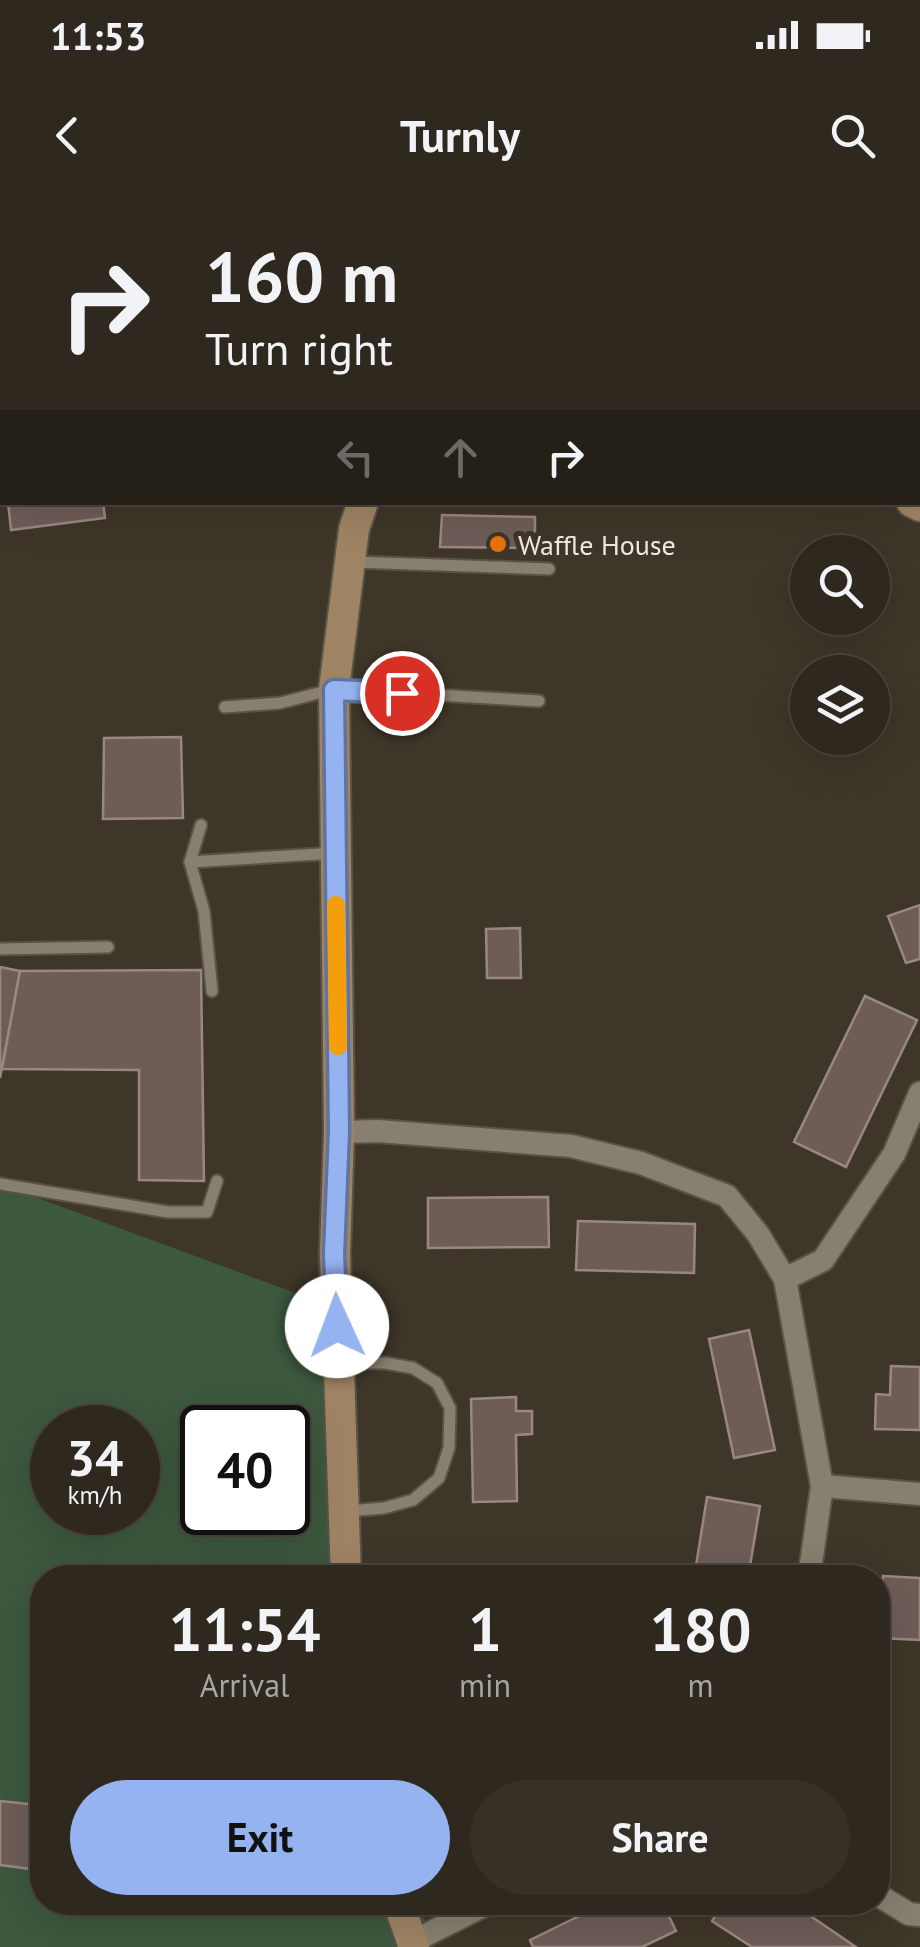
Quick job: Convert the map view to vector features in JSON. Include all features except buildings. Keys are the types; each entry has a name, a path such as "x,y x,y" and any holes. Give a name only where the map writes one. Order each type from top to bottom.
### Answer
{"street":[{"path":"346,1565 334,1254 339,1132 334,690 357,505"},
{"path":"785,1279 822,1260 894,1154 920,1093"},
{"path":"339,1132 378,1131 571,1146 641,1163 726,1196 758,1234 785,1279 822,1486 811,1565"},
{"path":"822,1486 920,1494"},
{"path":"890,1902 909,1914 920,1915"},
{"path":"403,1915 413,1944 467,1915"}],"lane":[{"path":"349,562 549,568"},
{"path":"225,707 280,703 334,690 538,701"},
{"path":"201,824 190,862 204,911 212,991"},
{"path":"190,862 336,852"},
{"path":"0,949 108,947"},
{"path":"0,1184 168,1212 208,1212 217,1181"},
{"path":"338,1362 414,1368 437,1383 450,1408 449,1448 439,1478 413,1500 384,1508 344,1511"}],"green space":[{"path":"0,1184 320,1302 335,1565 30,1565 30,1915 422,1915 434,1947 0,1947"}],"slow traffic":[{"path":"336,905 338,1046"}],"place":[{"name":"Waffle House","path":"498,544"}],"route":[{"path":"337,1326 334,690 402,693"}]}
